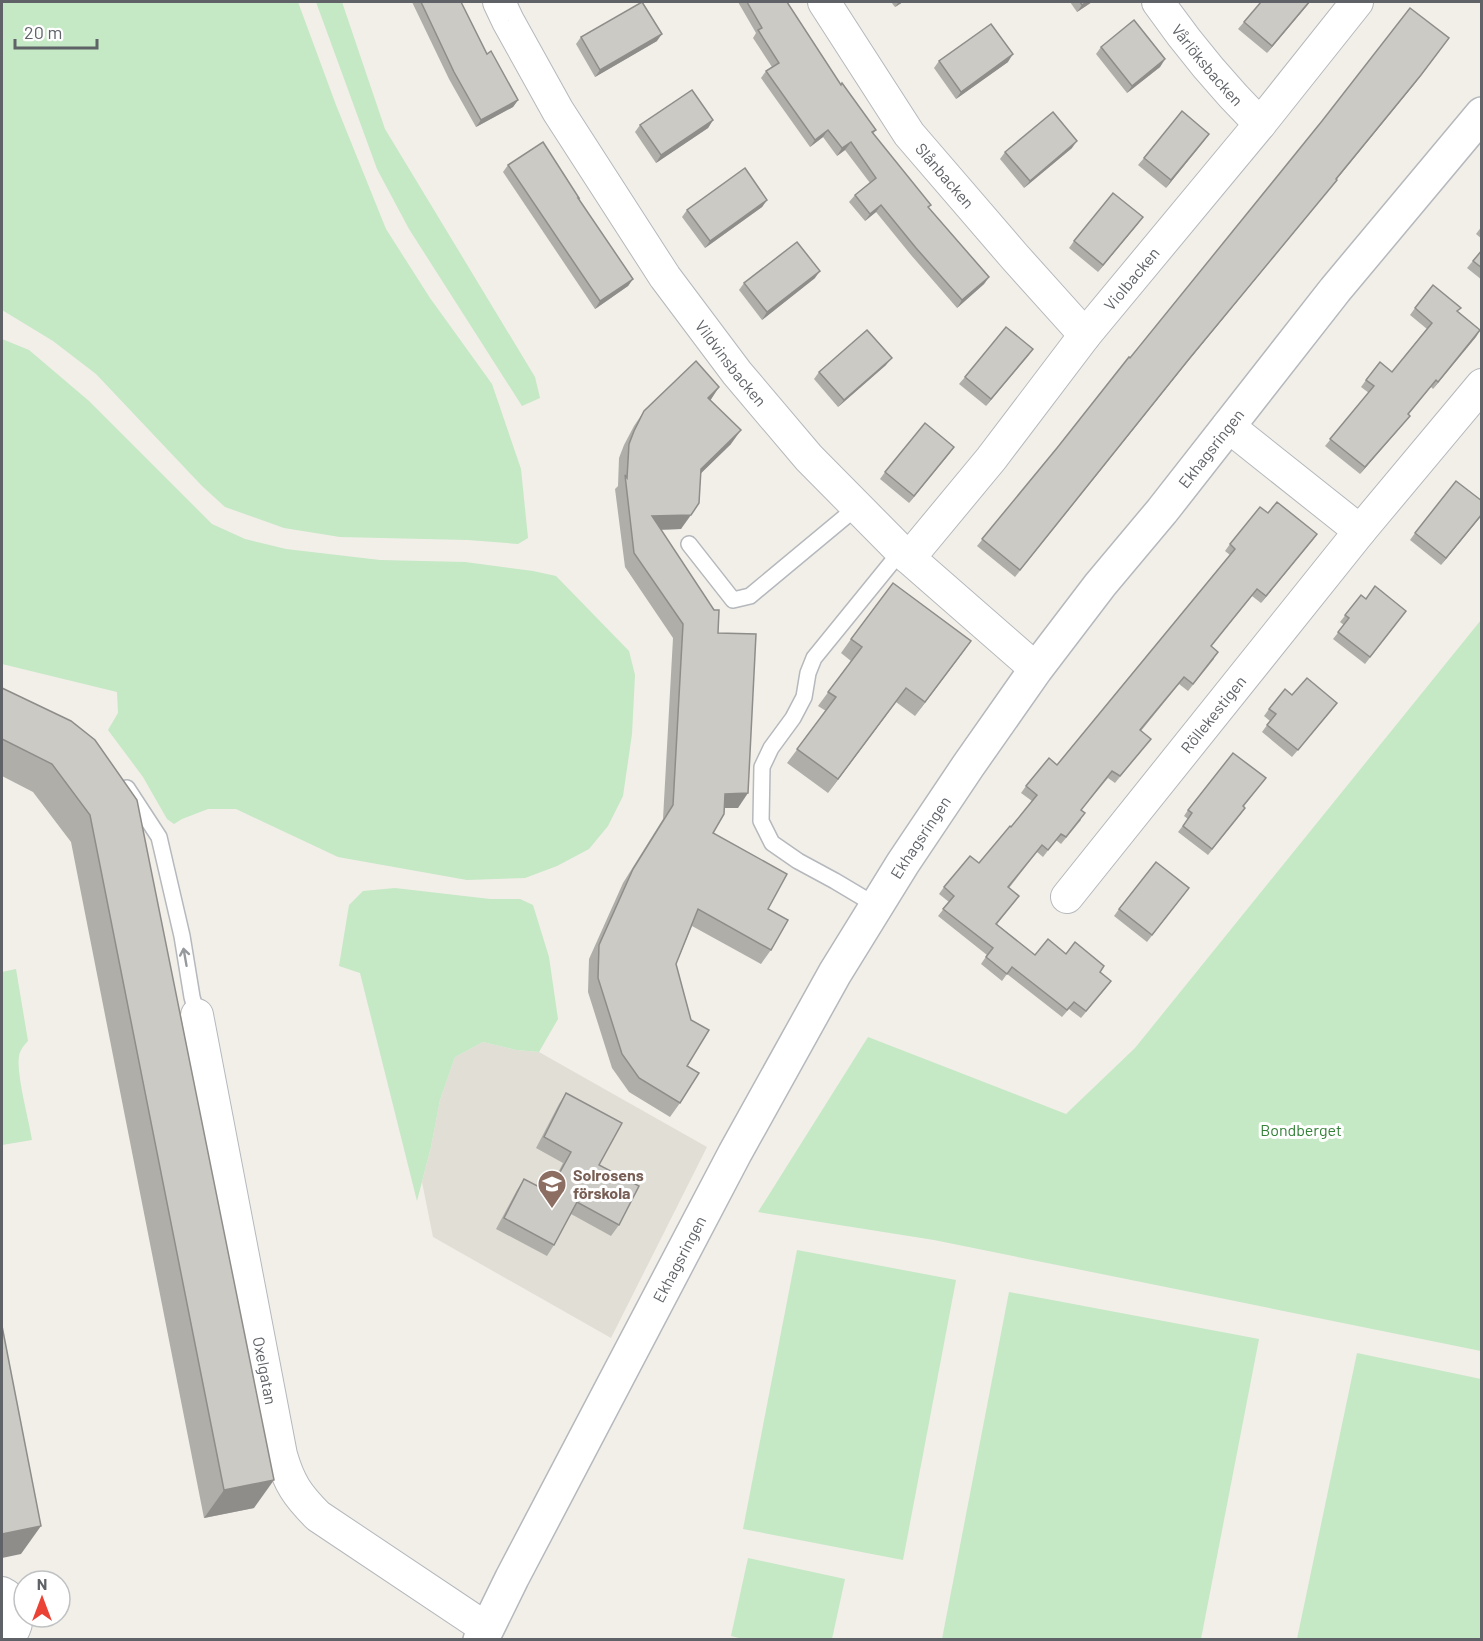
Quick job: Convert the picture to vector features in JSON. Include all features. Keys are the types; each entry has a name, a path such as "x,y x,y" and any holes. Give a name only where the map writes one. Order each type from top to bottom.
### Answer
{"street":[{"name":"Vildvinsbacken","path":"499,2 558,111 665,277 737,373 809,458 857,507 905,554 1036,669"},
{"name":"Slånbacken","path":"824,2 909,134 1085,335"},
{"name":"Vårlöksbacken","path":"1158,2 1227,91 1260,124"},
{"name":"Violbacken","path":"905,554 991,459 1085,335 1260,124 1357,2"},
{"name":"Ekhagsringen","path":"484,1634 730,1164 835,973 968,766 1036,669 1100,585 1162,511 1335,290 1482,114"},
{"name":"Röllekestigen","path":"1067,897 1360,531 1482,385"},
{"path":"1228,426 1360,531"},
{"name":"Oxelgatan","path":"197,1015 281,1455 294,1490 318,1516 484,1634"},
{"path":"2,1593 9,1597 15,1605 17,1615 16,1625 7,1640"}],"lane":[{"path":"689,544 733,600 750,596 857,507"},
{"path":"877,906 798,861 772,843 761,821 762,767 771,748 804,698 813,658 905,554"},
{"path":"119,778 159,837 182,936 197,1015"}],"shaded area":[{"name":"Solrosens förskola","path":"483,1042 516,1050 539,1052 707,1147 611,1338 433,1237 422,1182 440,1100 455,1057"}],"green space":[{"path":"2,2 298,2 386,229 430,298 492,384 521,469 528,538 518,544 468,540 340,537 284,528 225,507 202,486 96,374 53,341 2,310"},
{"path":"316,2 342,2 385,129 535,377 540,398 522,406 409,229 377,169"},
{"path":"2,339 29,350 89,401 212,524 245,539 286,549 380,560 465,562 556,576 629,651 635,675 632,734 623,796 608,826 589,849 557,866 525,878 467,880 338,857 236,809 208,809 174,824 167,819 143,777 108,730 118,713 117,692 2,664"},
{"name":"Bondberget","path":"1481,620 1481,1351 934,1240 758,1212 868,1037 1066,1114 1135,1048"},
{"path":"395,888 490,899 520,899 533,905 549,957 558,1019 539,1052 516,1050 483,1042 455,1057 440,1100 417,1201 360,973 339,966 349,905 363,891"},
{"path":"16,969 28,1041 20,1054 19,1074 32,1140 2,1145 2,972"},
{"path":"797,1250 956,1280 903,1560 743,1529"},
{"path":"1009,1292 1259,1339 1201,1639 942,1639"},
{"path":"1357,1353 1481,1379 1481,1639 1297,1639"},
{"path":"748,1558 845,1579 832,1639 747,1640 731,1636"}],"building":[{"path":"421,2 461,2 487,54 491,51 518,100 481,120 454,72"},
{"path":"642,2 662,34 600,70 581,37"},
{"path":"747,2 787,2 841,85 842,83 876,130 872,132 931,205 928,207 989,277 962,300 881,205 870,214 855,195 876,178 851,142 842,148 828,130 815,140 766,71 779,63 758,30 762,28"},
{"path":"1261,2 1309,2 1272,46 1244,22"},
{"path":"1410,8 1449,38 1337,180 1189,359 1020,570 982,539 1322,121"},
{"path":"1134,20 1165,59 1132,86 1101,47"},
{"path":"991,24 1013,54 961,92 939,61"},
{"path":"692,90 713,120 661,155 640,125"},
{"path":"1182,111 1209,134 1171,180 1144,158"},
{"path":"1053,112 1077,141 1030,181 1005,152"},
{"path":"543,142 633,279 600,301 508,165"},
{"path":"745,168 767,200 710,241 687,210"},
{"path":"1113,193 1143,217 1103,265 1074,241"},
{"path":"797,242 820,271 767,312 744,283"},
{"path":"1482,250 1482,268 1473,261"},
{"path":"1433,285 1461,308 1457,311 1480,330 1365,467 1330,439 1374,386 1366,380 1380,362 1392,372 1432,323 1415,308"},
{"path":"1006,327 1033,349 991,399 965,377"},
{"path":"867,330 892,358 844,400 819,372"},
{"path":"696,361 719,387 708,398 741,430 701,469 699,503 691,515 652,516 714,610 719,610 718,633 756,634 748,793 725,794 724,814 713,833 787,874 768,909 788,920 771,950 698,909 676,964 691,1020 709,1030 687,1066 699,1073 680,1103 639,1078 622,1054 598,978 599,945 633,869 673,805 683,624 634,553 625,475 627,478 629,444 644,411"},
{"path":"925,423 954,447 914,496 885,472"},
{"path":"1456,481 1482,501 1482,514 1446,558 1415,533"},
{"path":"1277,502 1317,534 1266,596 1257,589 1211,646 1218,652 1193,684 1184,677 1140,730 1151,739 1120,776 1112,771 1081,810 1085,813 1066,837 1061,834 1048,850 1042,845 1008,887 1019,896 996,924 1035,955 1048,939 1066,954 1075,942 1104,966 1100,972 1111,981 1086,1011 1074,1002 1067,1010 1012,967 1007,974 986,957 993,948 943,909 954,896 944,887 970,856 979,863 1011,827 1037,795 1026,786 1049,758 1057,765 1235,549 1230,544 1260,507 1268,513"},
{"path":"893,583 971,641 925,702 906,688 838,779 797,749 836,697 828,692 862,647 851,639"},
{"path":"1375,586 1406,611 1370,657 1338,632 1349,618 1345,615 1361,595 1366,599"},
{"path":"1307,678 1337,703 1298,750 1267,725 1276,714 1269,709 1285,689 1292,695"},
{"path":"2,688 71,721 95,740 137,800 274,1480 224,1490 90,815 52,764 2,739"},
{"path":"1233,753 1266,778 1212,849 1183,826 1192,813 1188,810"},
{"path":"1156,862 1189,888 1152,935 1119,909"},
{"path":"566,1093 622,1123 599,1165 639,1186 619,1225 577,1202 554,1245 504,1218 524,1179 549,1192 571,1152 544,1137"},
{"path":"2,1326 41,1526 2,1534"}],"place":[{"name":"Solrosens förskola","path":"552,1210"}]}
